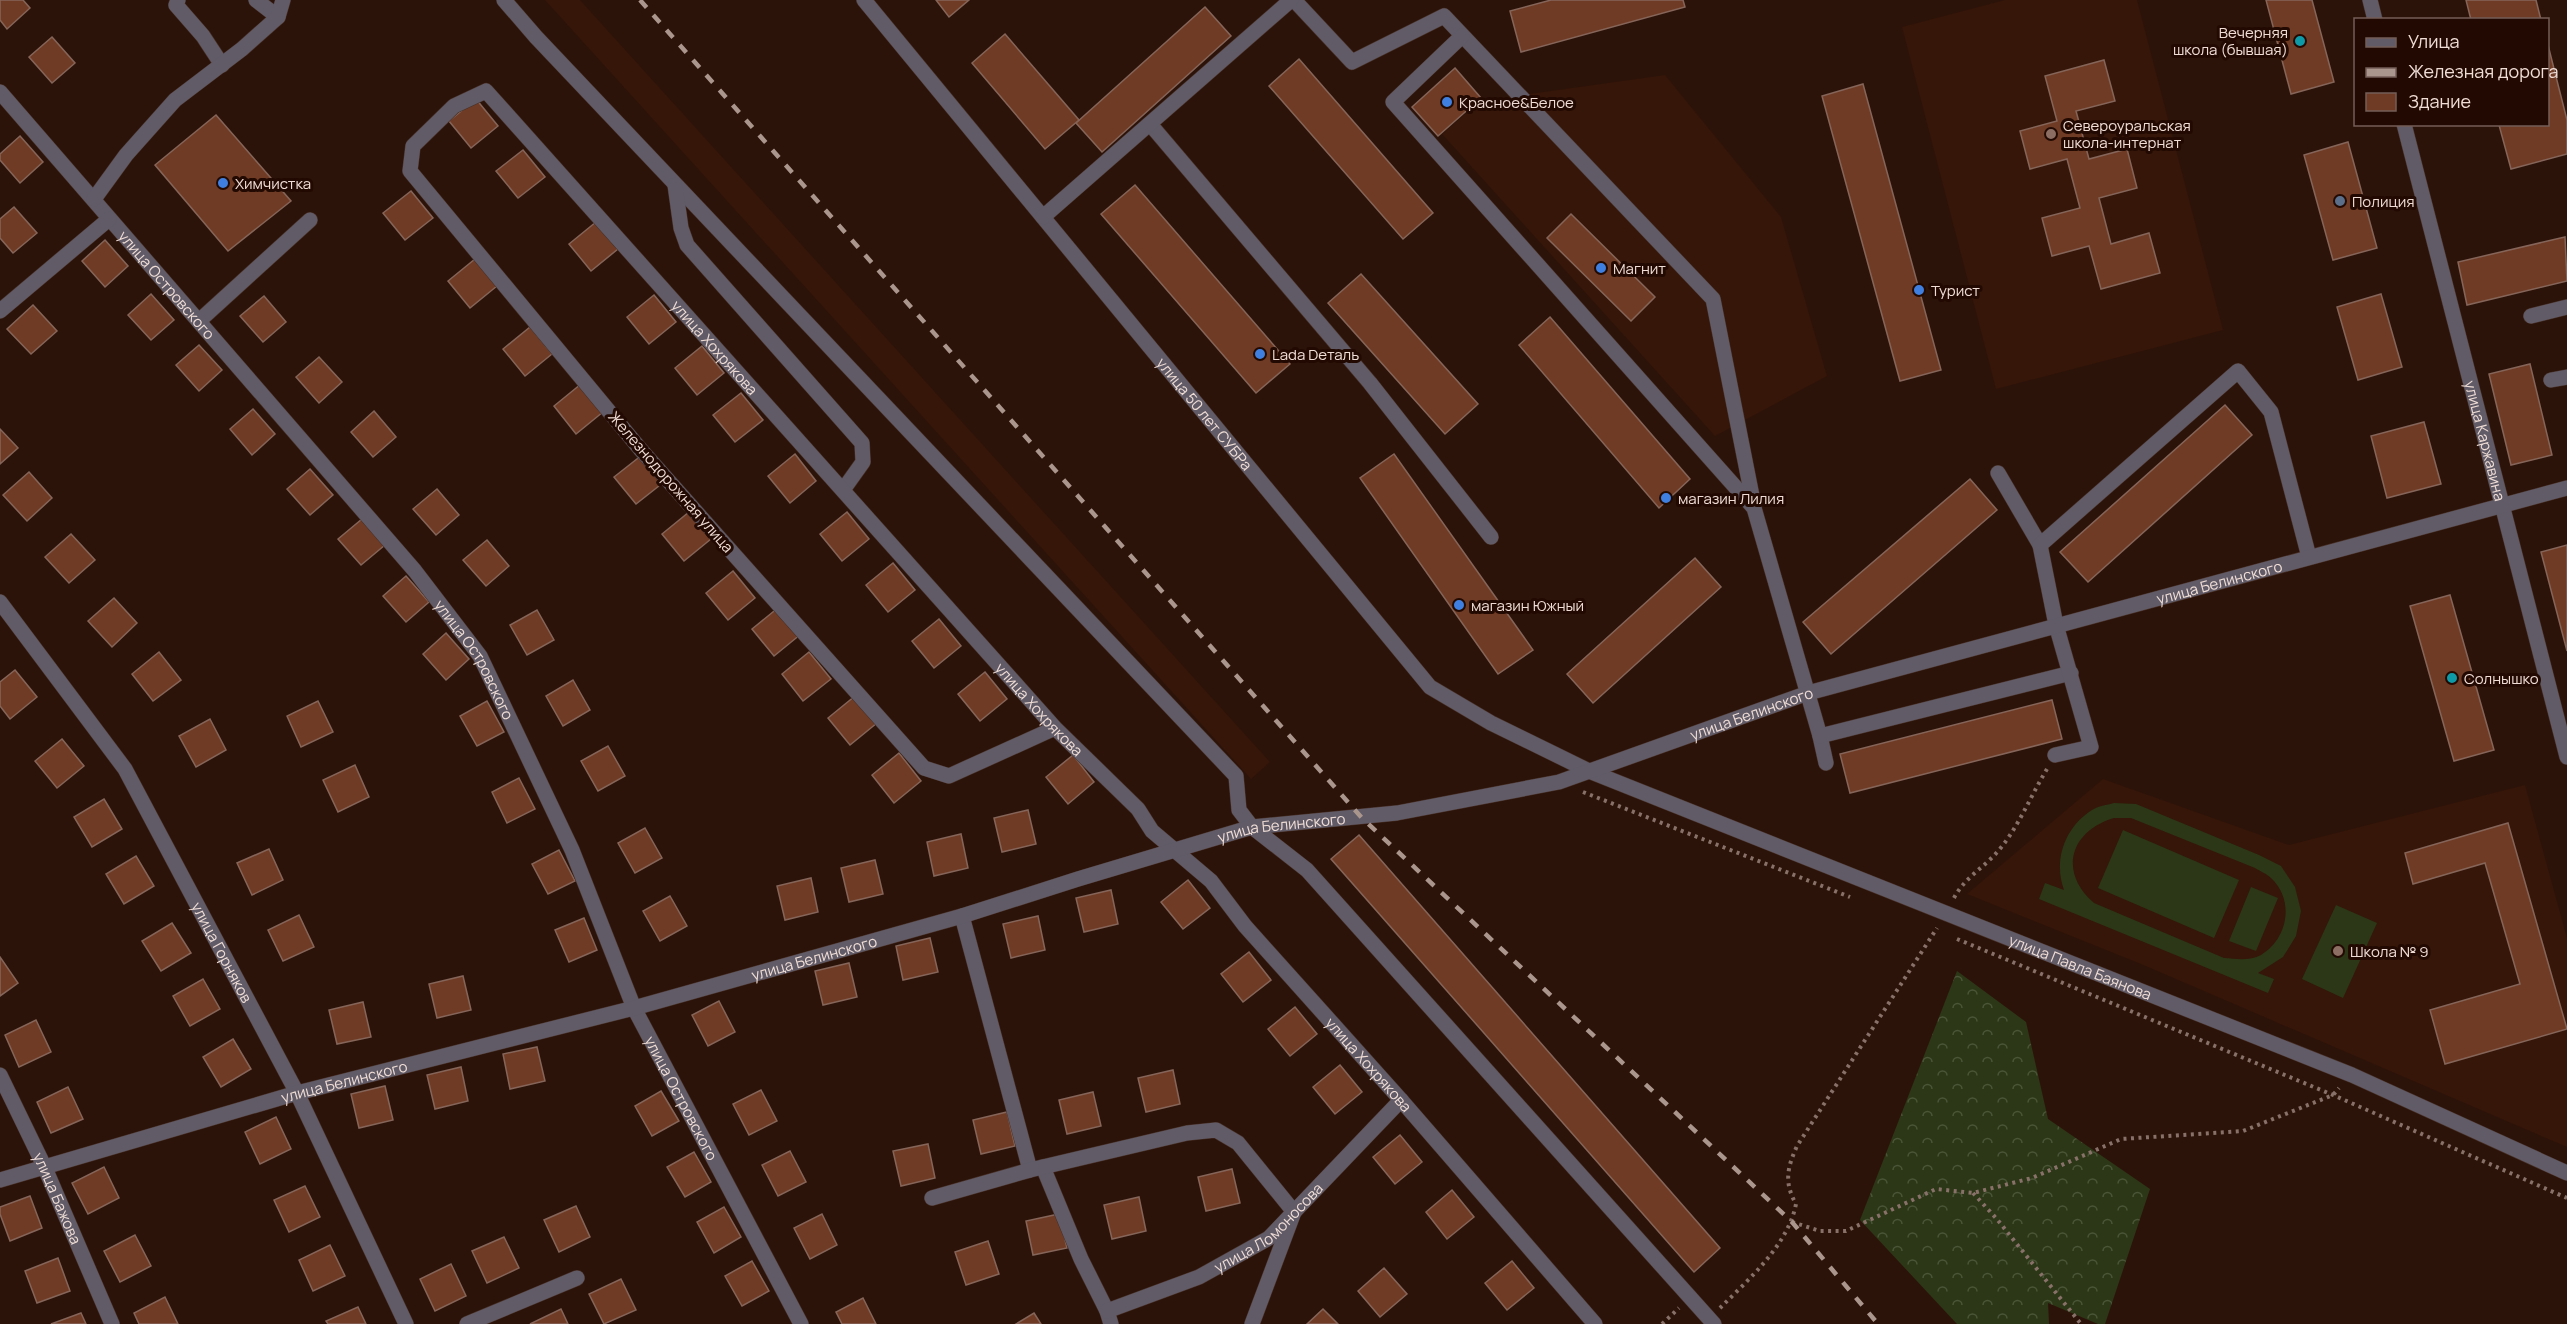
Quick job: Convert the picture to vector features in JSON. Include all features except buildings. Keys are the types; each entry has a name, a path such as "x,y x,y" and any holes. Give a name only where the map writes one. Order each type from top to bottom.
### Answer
{"street":[{"path":"178,0 176,5 203,36 222,65"},
{"path":"256,0 278,17"},
{"path":"94,199 126,155 175,100 222,65 278,17 283,0"},
{"path":"504,0 536,37 1236,776 1239,810 1252,827 1307,870 1711,1322"},
{"name":"улица 50 лет СУБРа","path":"864,0 1430,687 1491,723 1589,771"},
{"path":"1043,217 1293,0 1352,62 1444,16 1713,299 1754,508 1826,763"},
{"path":"2370,0 2374,18"},
{"path":"1462,36 1393,102 1754,508"},
{"name":"улица Хохрякова","path":"486,91 1056,728 1138,809 1152,831 1211,881 1245,926 1401,1100 1595,1324"},
{"name":"Железнодорожная улица","path":"486,91 454,106 413,146 410,171 641,450 924,768 949,776 1056,728"},
{"name":"улица Островского","path":"0,92 415,571 480,656 572,850 634,1008 801,1324"},
{"path":"1150,124 1370,383 1491,537"},
{"name":"улица Каржавина","path":"2405,126 2567,757"},
{"path":"675,184 681,228 687,245 862,444 863,462 843,490"},
{"path":"0,311 109,219"},
{"path":"199,321 310,220"},
{"path":"2531,316 2567,307"},
{"path":"2040,545 2238,371 2271,412 2309,556"},
{"path":"2551,380 2567,377"},
{"path":"1998,473 2040,545 2056,625 2091,747 2055,755"},
{"name":"улица Белинского","path":"0,1180 297,1093 634,1008 962,916 1252,827 1374,816 1559,782 1808,693 2567,488"},
{"name":"улица Горняков","path":"0,602 125,769 297,1093 406,1324"},
{"path":"1820,736 2071,673"},
{"name":"улица Павла Баянова","path":"1589,771 2352,1076 2567,1173"},
{"path":"962,916 1037,1168 1109,1318"},
{"name":"улица Бажова","path":"0,1076 45,1168 112,1324"},
{"name":"улица Ломоносова","path":"1109,1318 1199,1277 1269,1238 1401,1100"},
{"path":"932,1198 1037,1168 1186,1133 1216,1130 1238,1143 1294,1212 1252,1324"},
{"path":"467,1324 577,1278"}],"path":[{"path":"1711,1322 1758,1270 1792,1222 1796,1204 1788,1191 1789,1165 1797,1146 1947,913 1959,889 1998,852 2018,825 2055,755"},
{"path":"1559,782 1858,900"},
{"path":"1924,926 2332,1095 2567,1198"},
{"path":"1792,1222 1820,1231 1846,1231 1936,1189 1973,1194 2032,1178 2121,1139 2243,1131 2332,1095 2352,1076"},
{"path":"1973,1194 1996,1218 2081,1324"}],"shaded area":[{"path":"545,0 580,0 1270,762 1251,779"},
{"name":"Североуральская школа-интернат","path":"2005,0 2137,0 2223,330 1996,389 1902,27"},
{"path":"1665,75 1781,217 1827,376 1715,436 1442,134 1480,101"},
{"name":"Школа № 9","path":"2103,779 2289,845 2525,785 2567,938 2567,1147 2141,964 1967,894"}],"green space":[{"path":"2114,803 2136,804 2281,866 2295,887 2301,911 2296,936 2283,957 2258,973 2274,979 2268,993 2039,899 2045,883 2064,890 2061,879 2061,856 2068,835 2075,825 2092,810","holes":["2114,818 2131,818 2255,868 2271,878 2279,887 2286,908 2282,929 2270,948 2252,958 2224,958 2094,903 2083,891 2073,866 2074,854 2079,842 2087,832 2099,824"]},
{"path":"2123,830 2239,880 2214,938 2098,888"},
{"path":"2251,887 2278,898 2256,951 2229,941"},
{"path":"2336,905 2377,923 2343,998 2302,979"},
{"path":"1957,971 2026,1022 2048,1119 2150,1189 2105,1324 2098,1324 2048,1303 2049,1324 1957,1324 1860,1220"}],"railway":[{"path":"640,0 1362,818 1792,1222 1878,1324"}],"place":[{"name":"Вечерняя школа (бывшая)","path":"2300,41"},
{"name":"Красное&Белое","path":"1447,102"},
{"name":"Североуральская школа-интернат","path":"2051,134"},
{"name":"Химчистка","path":"223,183"},
{"name":"Полиция","path":"2340,201"},
{"name":"Магнит","path":"1601,268"},
{"name":"Турист","path":"1919,290"},
{"name":"Lada Dеталь","path":"1260,354"},
{"name":"магазин Лилия","path":"1666,498"},
{"name":"магазин Южный","path":"1459,605"},
{"name":"Солнышко","path":"2452,678"},
{"name":"Школа № 9","path":"2338,951"}]}
